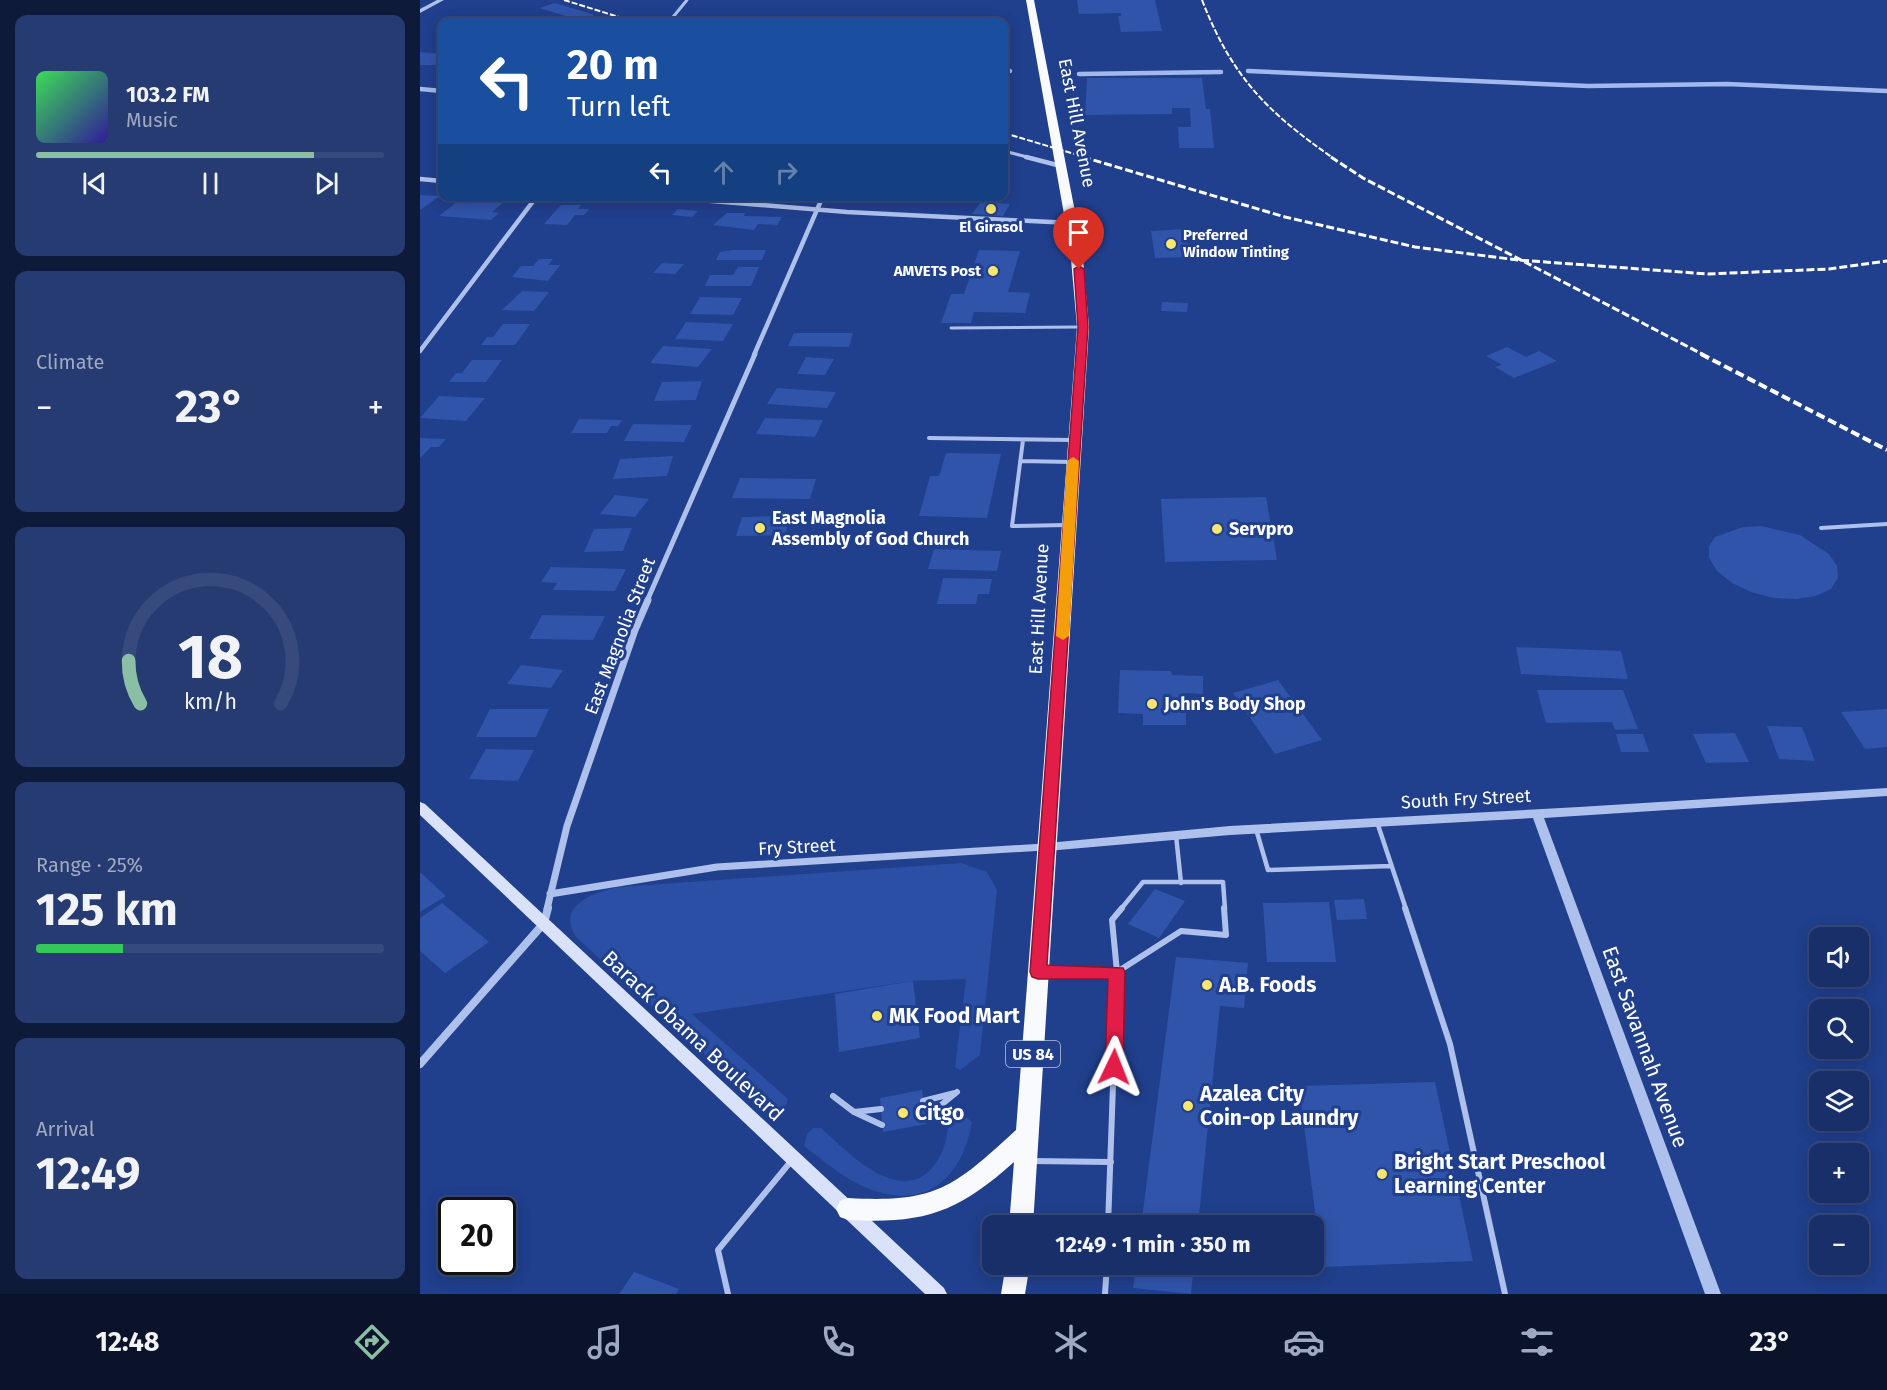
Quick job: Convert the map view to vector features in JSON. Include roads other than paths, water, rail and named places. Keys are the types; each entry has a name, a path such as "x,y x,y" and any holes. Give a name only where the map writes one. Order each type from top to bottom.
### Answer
{"highway":[{"name":"East Hill Avenue","path":"1022,1215 1083,327 1082,290 1072,223 1030,0"},
{"path":"848,1209 884,1212 917,1208 946,1200 972,1185 1027,1135"},
{"path":"1013,1294 1016,1275"}],"main road":[{"name":"Barack Obama Boulevard","path":"420,807 938,1294"}],"street":[{"path":"420,10 441,0"},
{"path":"672,18 687,0"},
{"path":"1008,152 1062,166"},
{"path":"420,179 438,181"},
{"path":"420,351 533,201"},
{"path":"715,201 1072,223"},
{"name":"East Magnolia Street","path":"420,1064 544,923 567,826 635,630 822,201"},
{"name":"South Fry Street","path":"1047,847 1176,833 1537,814 1887,792"},
{"name":"East Savannah Avenue","path":"1537,814 1713,1294"},
{"name":"Fry Street","path":"550,894 717,867 1047,847"}],"lane":[{"path":"951,328 1083,327"},
{"path":"929,438 1075,440"},
{"path":"1023,440 1012,526 1068,525"},
{"path":"1020,461 1073,462"},
{"path":"1821,528 1887,524"},
{"path":"1377,822 1450,1044 1505,1294"},
{"path":"1256,828 1268,870 1391,866"},
{"path":"1176,833 1181,883"},
{"path":"1038,972 1117,972 1151,948 1181,931 1226,936 1223,882 1143,882 1112,920 1117,972 1109,1215"},
{"path":"923,1101 957,1092 925,1118"},
{"path":"832,1096 854,1112 882,1125"},
{"path":"854,1112 881,1109"},
{"path":"728,1294 718,1250 794,1158"},
{"path":"1026,1161 1111,1162"},
{"path":"1105,1294 1106,1275"}],"waterway":[{"path":"1248,71 1588,86 1727,84 1887,91"},
{"path":"1079,74 1221,72"},
{"path":"420,89 438,91"}],"railway":[{"path":"564,0 622,18"},
{"path":"1202,0 1226,51 1254,91 1289,125 1333,158"},
{"path":"1008,134 1088,158"},
{"path":"1083,157 1285,217 1415,247 1521,260"},
{"path":"1331,157 1363,178 1521,260"},
{"path":"1521,260 1708,274 1829,269 1887,261"},
{"path":"1521,260 1704,355"},
{"path":"1701,354 1887,450"}],"place":[{"name":"El Girasol","path":"991,209"},
{"name":"Preferred Window Tinting","path":"1171,244"},
{"name":"AMVETS Post","path":"993,271"},
{"name":"East Magnolia Assembly of God Church","path":"760,528"},
{"name":"Servpro","path":"1217,529"},
{"name":"John's Body Shop","path":"1152,704"},
{"name":"A.B. Foods","path":"1207,985"},
{"name":"MK Food Mart","path":"877,1016"},
{"name":"Azalea City Coin-op Laundry","path":"1188,1106"},
{"name":"Citgo","path":"903,1113"},
{"name":"Bright Start Preschool Learning Center","path":"1382,1174"}]}
